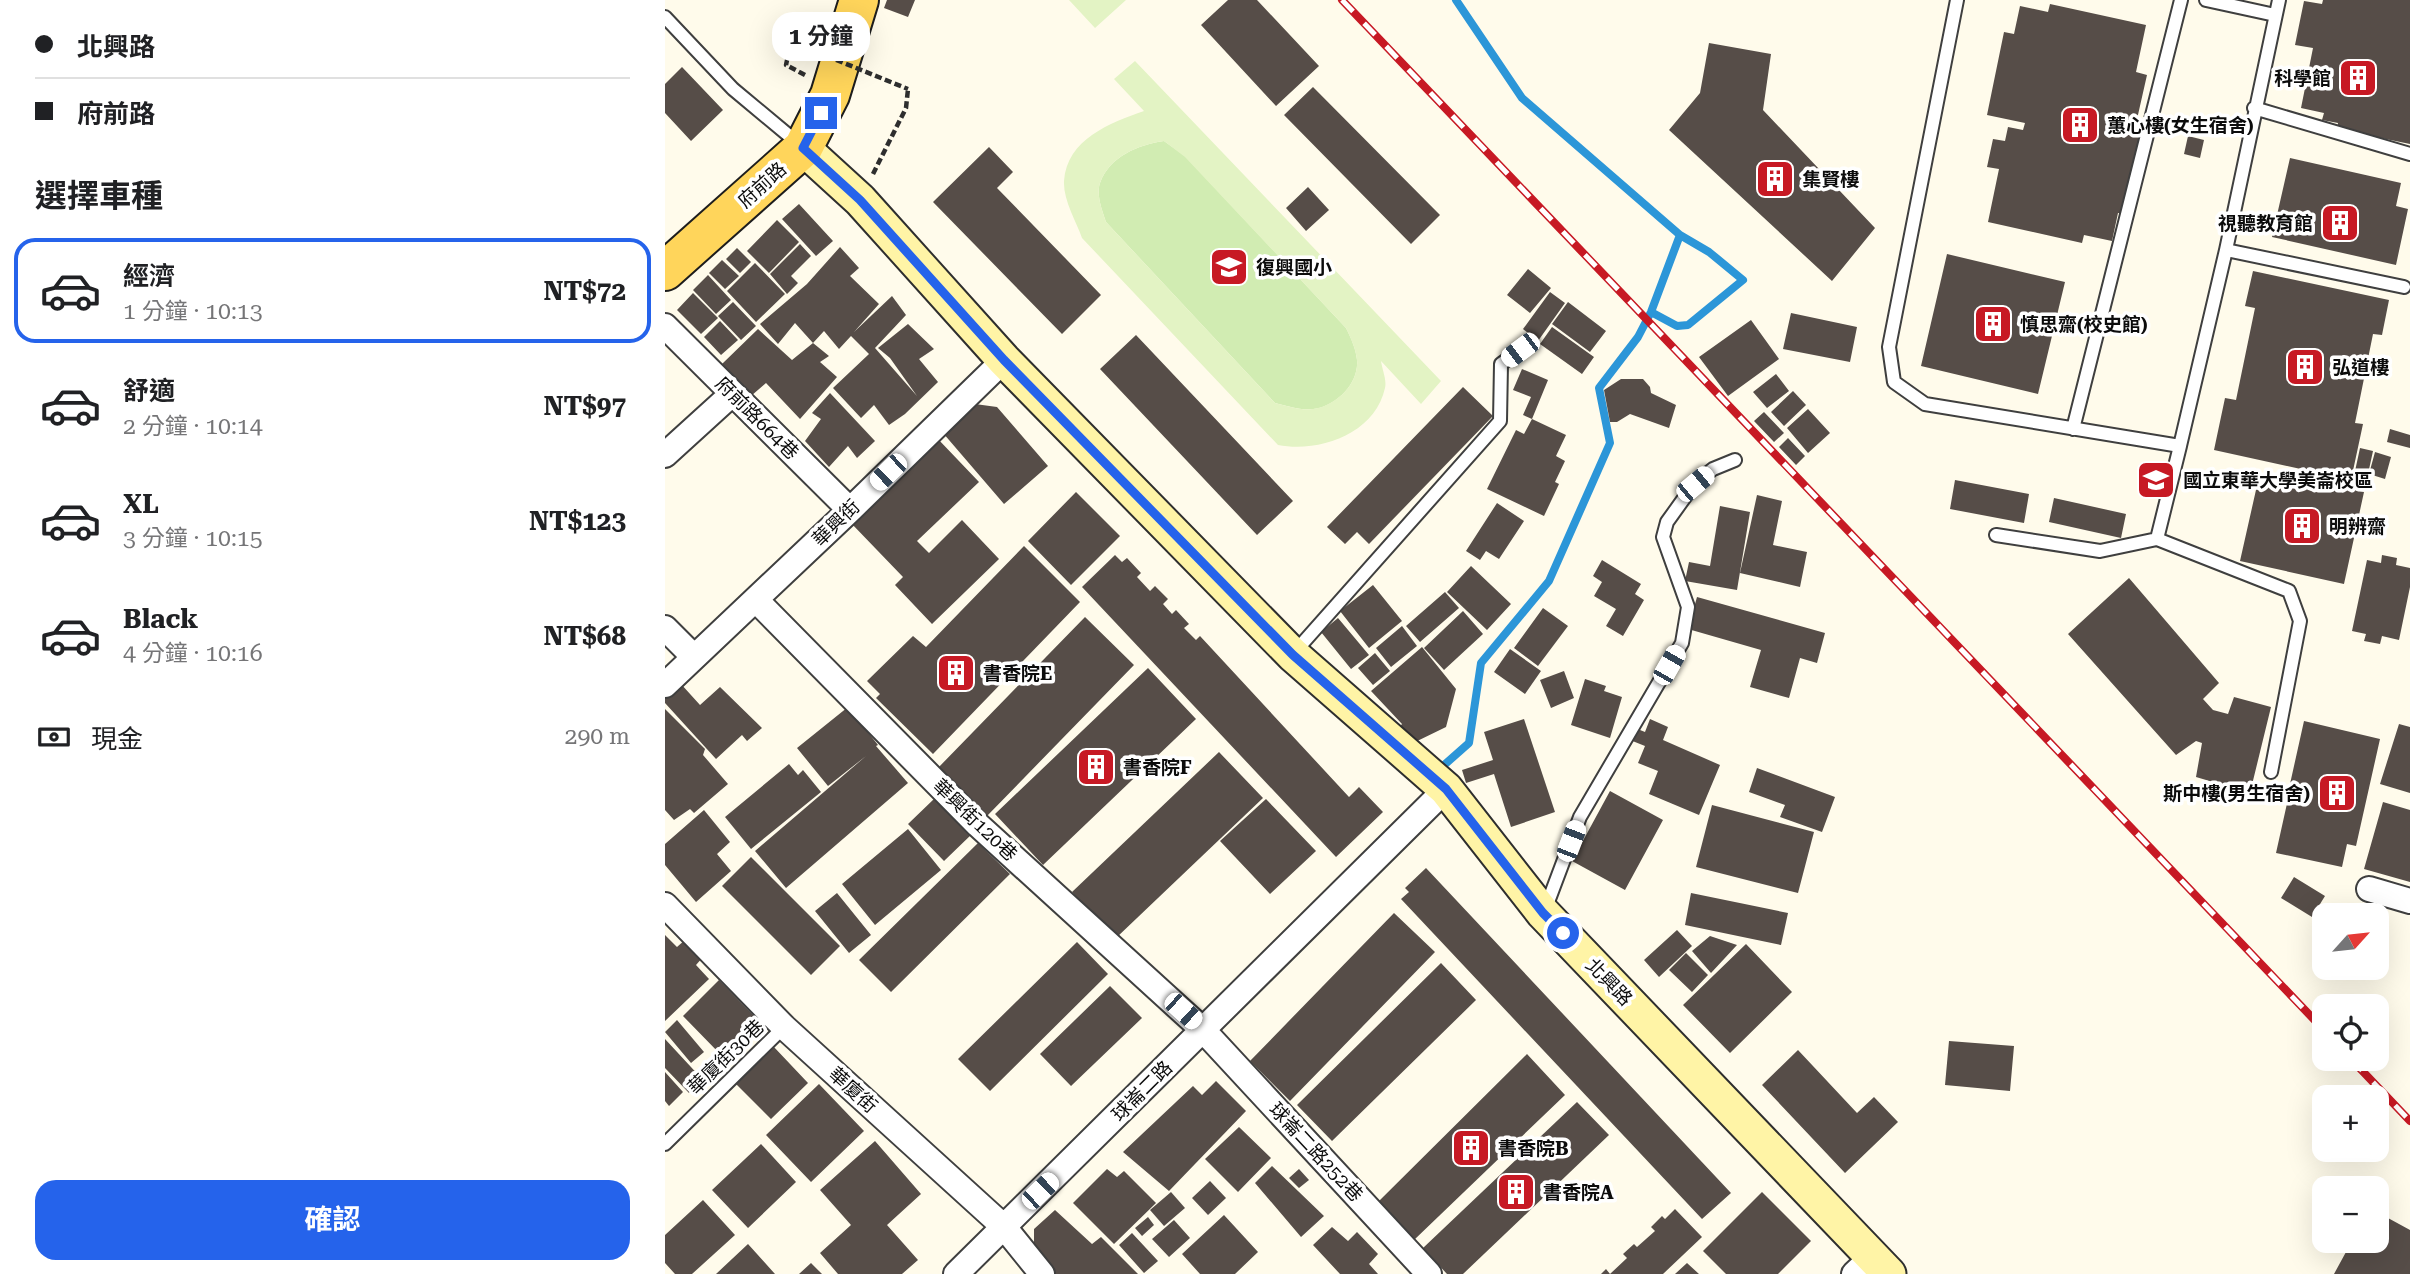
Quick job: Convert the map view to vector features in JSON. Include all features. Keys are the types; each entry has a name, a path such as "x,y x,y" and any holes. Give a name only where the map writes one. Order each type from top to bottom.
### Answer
{"main road":[{"name":"府前路","path":"665,271 803,148 830,95 859,0"}],"street":[{"name":"北興路","path":"803,148 860,200 1004,360 1293,655 1446,789 1543,913 1872,1268"},
{"name":"府前路664巷","path":"665,326 850,510"},
{"name":"華興街","path":"665,685 692,656 756,600 1004,360"},
{"path":"665,455 732,394"},
{"name":"華興街120巷","path":"756,600 978,825 1203,1030"},
{"path":"665,628 692,656"},
{"name":"球崙二路","path":"956,1274 1446,789"},
{"path":"2369,889 2410,901"},
{"name":"華廈街","path":"665,905 784,1027 1004,1227 1042,1274"},
{"name":"球崙二路252巷","path":"1203,1030 1429,1274"}],"lane":[{"path":"1957,0 1889,347 1894,382 1925,404 2180,446"},
{"path":"2073,429 2181,0"},
{"path":"2206,0 2275,15"},
{"path":"2157,538 2226,250 2279,0"},
{"path":"665,17 733,89 803,148"},
{"path":"2255,108 2410,154"},
{"path":"2226,250 2405,287"},
{"path":"1293,655 1500,421 1501,364 1520,350"},
{"path":"1543,913 1580,817 1682,643 1688,607 1663,537 1667,522 1695,484 1713,469 1735,460"},
{"path":"1996,535 2100,551 2157,538 2288,591 2300,621 2271,772"},
{"name":"華廈街30巷","path":"665,1144 784,1027"}],"path":[{"path":"790,46 807,48 908,89 906,108 860,200"}],"green space":[{"path":"1069,0 1126,0 1095,28"},
{"path":"1135,61 1441,381 1421,404 1381,361 1385,388 1379,404 1358,428 1327,443 1294,447 1278,445 1082,238 1066,196 1064,181 1067,166 1073,154 1092,135 1144,111 1114,79","holes":["1164,141 1185,157 1346,328 1356,352 1357,368 1351,384 1333,401 1318,408 1307,409 1275,403 1106,222 1099,188 1105,174 1118,159 1144,145"]},
{"path":"1164,141 1185,156 1346,328 1356,352 1357,368 1351,384 1334,401 1319,408 1308,409 1275,403 1106,222 1099,192 1105,174 1126,153 1144,145"}],"building":[{"path":"887,0 915,0 908,17 884,8"},
{"path":"1228,0 1257,0 1319,66 1276,106 1201,25"},
{"name":"科學館","path":"2323,0 2410,0 2410,144 2337,129 2338,123 2322,120 2324,113 2301,108 2313,48 2295,45 2304,1 2322,4"},
{"name":"蕙心樓(女生宿舍)","path":"2050,4 2146,25 2136,72 2147,75 2135,128 2144,130 2127,214 2118,213 2112,241 2084,235 2082,243 1988,222 1999,169 1987,167 1993,139 2005,141 2008,127 2023,130 2025,123 1987,115 2004,32 2014,34 2020,6 2048,12"},
{"name":"集賢樓","path":"1709,43 1771,54 1763,110 1875,228 1832,281 1669,130 1700,93"},
{"path":"682,67 723,110 691,141 665,113 665,84"},
{"path":"1313,87 1440,215 1411,244 1284,115"},
{"path":"2188,136 2204,140 2200,158 2184,154"},
{"path":"989,147 1013,172 997,188 1101,295 1062,334 933,202"},
{"name":"視聽教育館","path":"2290,158 2401,183 2396,206 2408,209 2396,265 2272,237"},
{"path":"1308,187 1329,210 1306,231 1286,208"},
{"path":"799,204 833,241 816,256 782,219"},
{"path":"777,220 799,242 769,273 747,251"},
{"path":"800,244 811,256 791,276 798,283 787,294 770,274"},
{"path":"840,247 859,268 850,276 879,304 854,332 892,296 906,315 875,348 917,396 890,358 878,348 908,324 934,349 919,359 938,382 905,414 889,425 874,405 861,418 833,388 869,354 851,336 839,349 824,331 813,343 795,323 778,344 760,324 807,284"},
{"path":"737,248 751,262 740,273 726,259"},
{"name":"慎思齋(校史館)","path":"1947,254 2065,282 2038,394 1921,366"},
{"path":"722,260 739,276 725,289 709,273"},
{"path":"755,263 785,294 756,322 727,291"},
{"path":"1528,269 1551,288 1530,313 1507,295"},
{"name":"弘道樓","path":"2253,271 2389,300 2382,335 2373,334 2355,423 2363,424 2351,480 2214,450 2225,398 2236,400 2255,308 2245,306"},
{"path":"708,275 731,300 716,314 693,290"},
{"path":"1550,292 1565,303 1538,341 1523,329"},
{"path":"693,293 718,318 701,334 677,310"},
{"path":"733,302 756,326 741,340 718,316"},
{"path":"1568,302 1606,331 1590,352 1552,324"},
{"path":"1791,313 1857,327 1850,362 1783,349"},
{"path":"1751,320 1779,359 1728,396 1699,357"},
{"path":"720,321 738,340 721,355 704,337"},
{"path":"1552,327 1594,357 1582,374 1540,344"},
{"path":"758,329 792,360 813,343 829,356 820,362 837,377 800,419 766,383 751,396 722,364"},
{"path":"1136,335 1293,501 1257,535 1100,369"},
{"path":"1522,369 1548,380 1532,419 1523,415 1531,397 1513,390"},
{"path":"1776,374 1789,391 1767,408 1753,392"},
{"path":"1621,379 1643,379 1650,387 1651,393 1676,405 1669,428 1630,414 1617,422 1610,422 1604,390"},
{"path":"1463,387 1493,416 1369,544 1357,532 1345,544 1327,527"},
{"path":"1793,391 1806,405 1784,426 1771,412"},
{"path":"830,393 875,441 857,458 848,446 829,467 805,441 821,419 812,413"},
{"path":"975,404 997,407 1048,466 1004,504 943,433"},
{"path":"1808,409 1830,433 1808,453 1787,428"},
{"path":"1764,412 1784,433 1774,442 1754,421"},
{"path":"1532,419 1566,435 1556,456 1565,461 1555,482 1559,484 1544,516 1487,489 1516,430 1524,434"},
{"path":"2390,429 2410,435 2410,448 2387,442"},
{"path":"937,438 979,482 917,541 929,553 962,520 999,559 932,624 895,585 903,577 850,522"},
{"path":"1788,438 1805,456 1796,465 1779,447"},
{"path":"2360,448 2373,451 2365,488 2352,485"},
{"path":"2375,452 2391,457 2385,479 2369,474"},
{"name":"明辨齋","path":"2285,474 2364,492 2344,584 2240,561 2258,481 2282,486"},
{"path":"1955,480 2029,494 2024,523 1950,509"},
{"path":"1076,492 1120,536 1071,585 1028,541"},
{"path":"1757,495 1782,501 1773,545 1807,552 1800,587 1740,573"},
{"path":"2054,498 2126,514 2121,538 2049,522"},
{"path":"1497,503 1524,521 1499,559 1486,551 1480,560 1466,551"},
{"path":"1720,506 1750,512 1737,590 1685,581 1689,562 1710,566"},
{"name":"書香院E","path":"1024,546 1080,602 933,754 876,698 880,694 867,681 913,636 926,647"},
{"path":"1115,555 1122,562 1127,558 1141,573 1137,577 1150,591 1155,586 1168,599 1163,604 1172,614 1176,610 1189,624 1184,628 1196,640 1200,636 1349,797 1359,787 1383,812 1336,857 1082,587"},
{"path":"2382,555 2397,558 2396,565 2410,568 2410,587 2399,640 2382,636 2380,644 2364,641 2366,634 2352,631 2367,560 2381,563"},
{"path":"1602,560 1641,584 1635,594 1644,600 1623,636 1606,626 1616,609 1594,596 1602,582 1593,576"},
{"path":"1471,566 1511,604 1487,630 1447,592"},
{"path":"2129,578 2219,683 2203,699 2213,710 2228,714 2234,697 2271,707 2250,793 2196,777 2202,743 2196,741 2176,755 2068,634"},
{"path":"1373,585 1402,621 1369,648 1340,611"},
{"path":"1445,592 1459,608 1420,642 1406,626"},
{"path":"1697,597 1825,633 1817,663 1800,658 1789,698 1750,687 1761,650 1688,629"},
{"path":"1543,608 1568,626 1538,666 1514,648"},
{"path":"1463,611 1483,634 1444,670 1424,648"},
{"name":"書香院E","path":"1085,617 1134,665 986,817 937,769"},
{"path":"1338,618 1369,655 1351,669 1321,632"},
{"path":"1402,626 1417,646 1391,667 1376,648"},
{"path":"1422,647 1456,689 1446,727 1409,745 1397,730 1402,724 1371,691"},
{"path":"1510,649 1541,671 1525,694 1494,672"},
{"path":"1375,653 1390,671 1373,685 1358,668"},
{"name":"書香院F","path":"1148,668 1196,719 1043,865 995,814"},
{"path":"1564,671 1574,698 1551,708 1540,680"},
{"path":"1585,679 1606,686 1604,691 1622,697 1610,738 1571,725"},
{"path":"681,684 700,705 720,687 762,728 747,741 742,735 716,759 665,703 665,698"},
{"path":"848,707 878,745 876,746 908,783 786,888 755,851 866,756 828,786 797,748"},
{"path":"665,709 705,749 703,755 728,784 694,813 690,809 674,820 665,810"},
{"path":"1524,719 1555,812 1511,827 1494,774 1466,783 1462,770 1493,760 1484,732"},
{"path":"1650,719 1668,727 1663,740 1720,765 1699,815 1649,794 1658,771 1638,763 1645,746 1630,740 1635,728 1645,732"},
{"name":"斯中樓(男生宿舍)","path":"2304,721 2380,739 2356,846 2347,844 2342,867 2276,853 2288,799 2303,803 2307,787 2290,784"},
{"path":"2399,724 2410,727 2410,793 2380,784"},
{"name":"書香院F","path":"1219,752 1263,798 1116,938 1072,892"},
{"path":"789,764 798,775 803,770 821,792 751,849 725,817"},
{"path":"1757,768 1835,797 1822,832 1780,817 1785,805 1749,792"},
{"path":"1610,791 1663,820 1625,890 1572,861"},
{"path":"935,798 953,817 956,814 973,833 944,861 908,824"},
{"path":"1266,799 1316,851 1270,894 1220,841"},
{"path":"2383,802 2410,810 2410,882 2364,869"},
{"path":"1712,805 1814,832 1798,893 1696,867"},
{"path":"704,810 730,842 717,854 731,871 696,902 665,865 665,844"},
{"path":"908,829 941,870 875,925 842,884"},
{"path":"978,843 1010,874 891,992 859,960"},
{"path":"751,857 840,946 811,975 722,886"},
{"path":"1426,868 1731,1193 1702,1219 1401,899 1409,892 1405,888"},
{"path":"2294,877 2325,896 2321,903 2312,903 2312,917 2281,898"},
{"path":"837,893 871,935 849,953 815,911"},
{"path":"1691,893 1788,913 1781,945 1685,925"},
{"path":"1394,913 1435,952 1290,1101 1250,1061"},
{"path":"1677,930 1692,946 1659,977 1644,960"},
{"path":"665,935 677,947 686,939 703,957 696,965 709,979 665,1021"},
{"path":"1710,936 1737,945 1711,973 1692,951"},
{"path":"1077,942 1108,974 990,1091 958,1059"},
{"path":"1746,944 1792,992 1730,1053 1683,1005"},
{"path":"1686,953 1708,975 1692,992 1669,970"},
{"path":"1441,963 1476,1000 1332,1141 1297,1105"},
{"path":"719,980 757,1019 721,1055 683,1016"},
{"path":"1110,986 1142,1018 1071,1086 1040,1054"},
{"path":"677,1020 704,1052 691,1063 665,1032"},
{"path":"665,1039 703,1080 689,1093 665,1068"},
{"path":"1949,1041 2014,1046 2010,1091 1945,1085"},
{"path":"773,1046 808,1083 771,1119 735,1083"},
{"path":"1798,1050 1857,1113 1874,1097 1898,1122 1845,1173 1762,1085"},
{"name":"書香院B","path":"1527,1054 1565,1095 1414,1240 1379,1201"},
{"path":"665,1072 683,1092 669,1106 665,1101"},
{"path":"1216,1081 1246,1111 1169,1191 1123,1152 1193,1086 1202,1095"},
{"path":"819,1084 864,1131 811,1182 766,1135"},
{"name":"書香院A","path":"1577,1102 1609,1135 1463,1274 1447,1274 1423,1248"},
{"path":"1239,1127 1271,1158 1238,1192 1205,1159"},
{"path":"875,1141 921,1194 887,1225 918,1260 902,1274 838,1274 820,1253 851,1225 820,1190"},
{"path":"761,1144 796,1182 748,1228 712,1190"},
{"path":"1272,1166 1324,1216 1301,1237 1255,1183"},
{"path":"1107,1169 1117,1177 1124,1171 1156,1203 1114,1244 1073,1203"},
{"path":"1299,1169 1309,1180 1299,1188 1289,1178"},
{"path":"1210,1181 1226,1198 1208,1215 1192,1198"},
{"path":"1171,1192 1185,1208 1164,1226 1150,1210"},
{"path":"1762,1192 1811,1241 1778,1274 1726,1274 1703,1251"},
{"path":"703,1200 735,1235 692,1274 675,1274 665,1263 665,1235"},
{"path":"1675,1209 1702,1237 1663,1274 1610,1274 1627,1258 1623,1254 1634,1244 1637,1247 1655,1231 1651,1227 1662,1216 1665,1219"},
{"path":"1055,1210 1092,1244 1101,1237 1138,1274 1051,1274 1034,1257 1034,1229"},
{"path":"1224,1215 1258,1252 1235,1274 1200,1274 1182,1254"},
{"path":"1148,1217 1154,1225 1142,1236 1135,1228"},
{"path":"2389,1219 2410,1230 2410,1274 2334,1274 2345,1253 2389,1253"},
{"path":"1174,1220 1190,1238 1169,1257 1152,1239"},
{"path":"1332,1227 1348,1241 1357,1232 1378,1254 1369,1264 1378,1274 1340,1274 1313,1245"},
{"path":"1132,1233 1158,1261 1144,1273 1119,1245"},
{"path":"748,1244 775,1274 716,1274"},
{"path":"811,1263 822,1274 799,1274"},
{"path":"1687,1263 1699,1274 1675,1274"}],"waterway":[{"path":"1443,766 1469,743 1481,663 1549,581 1610,443 1599,388 1638,337 1651,312 1680,235 1522,98 1456,0"},
{"path":"1651,312 1677,326 1688,325 1743,280 1709,252 1680,235"}],"railway":[{"path":"1342,0 2312,1017"},
{"path":"2362,1071 2410,1121"}],"place":[{"name":"科學館","path":"2358,78"},
{"name":"蕙心樓(女生宿舍)","path":"2080,125"},
{"name":"集賢樓","path":"1775,179"},
{"name":"視聽教育館","path":"2340,223"},
{"name":"復興國小","path":"1229,267"},
{"name":"慎思齋(校史館)","path":"1993,324"},
{"name":"弘道樓","path":"2305,367"},
{"name":"國立東華大學美崙校區","path":"2156,480"},
{"name":"明辨齋","path":"2302,526"},
{"name":"書香院E","path":"956,673"},
{"name":"書香院F","path":"1096,767"},
{"name":"斯中樓(男生宿舍)","path":"2337,793"},
{"name":"書香院B","path":"1471,1148"},
{"name":"書香院A","path":"1516,1192"}],"route":[{"path":"821,113 803,148 860,200 1004,360 1293,655 1446,789 1543,913 1563,933"}]}
